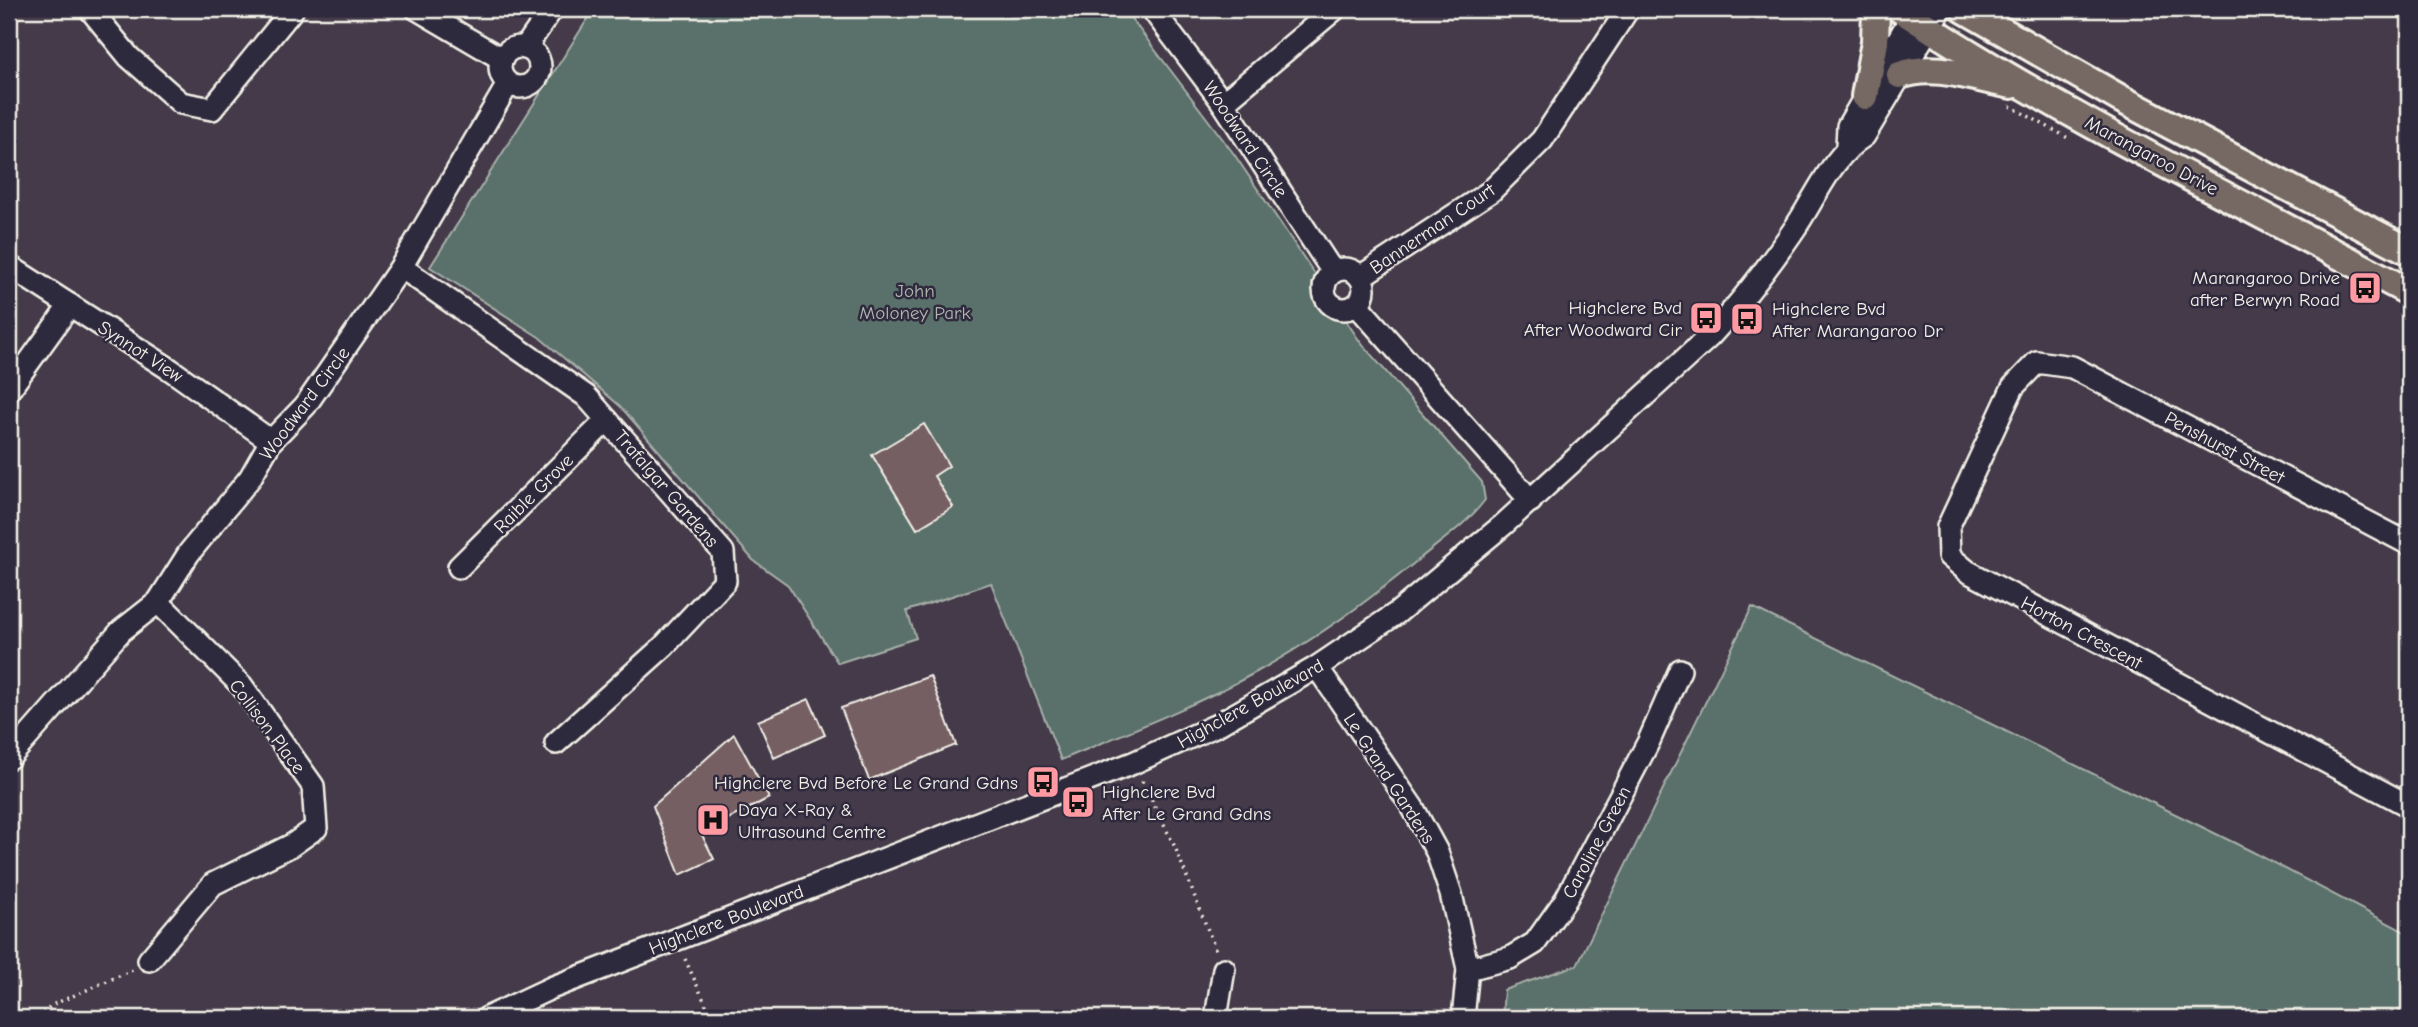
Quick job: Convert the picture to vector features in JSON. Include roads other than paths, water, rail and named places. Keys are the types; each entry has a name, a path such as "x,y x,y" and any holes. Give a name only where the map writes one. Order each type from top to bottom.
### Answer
{"main road":[{"path":"1865,96 1875,42 1876,9"},
{"name":"Marangaroo Drive","path":"1964,9 2133,105 2409,251"},
{"name":"Marangaroo Drive","path":"1919,14 2027,88 2409,292"},
{"path":"1900,75 1916,69 1938,70 2027,88"}],"street":[{"path":"90,9 129,57 181,103 212,109 293,9"},
{"path":"417,9 502,59"},
{"path":"525,48 552,9"},
{"name":"Woodward Circle","path":"1152,9 1223,103 1334,272"},
{"path":"1223,103 1335,9"},
{"name":"Bannerman Court","path":"1360,277 1491,191 1542,140 1628,9"},
{"name":"Highclere Boulevard","path":"1847,146 1848,125 1919,14"},
{"name":"Highclere Boulevard","path":"487,1018 551,988 664,943 1133,763 1217,725 1317,667 1407,605 1531,500 1709,337 1738,306 1795,229 1847,146 1864,136 1900,75 1919,14"},
{"path":"525,48 540,62 539,76 529,86 515,87 501,72 502,59 512,49 525,48"},
{"name":"Woodward Circle","path":"9,758 121,631 158,602 190,553 250,478 271,441 305,406 401,267 509,83"},
{"name":"Synnot View","path":"9,265 171,370 271,441"},
{"name":"Trafalgar Gardens","path":"401,267 586,396 723,552 726,581 664,646 555,743"},
{"path":"1347,270 1360,277 1364,291 1357,305 1341,309 1327,300 1325,284 1334,272 1347,270"},
{"path":"9,390 70,305"},
{"path":"1357,305 1531,500"},
{"name":"Penshurst Street","path":"2037,362 2072,367 2409,544"},
{"name":"Horton Crescent","path":"2037,362 2013,387 1948,527 1949,556 1966,570 2409,806"},
{"name":"Raible Grove","path":"459,566 607,420"},
{"name":"Collison Place","path":"149,960 213,884 292,845 316,828 313,786 242,686 158,602"},
{"name":"Le Grand Gardens","path":"1317,667 1413,808 1437,852 1451,894 1468,969 1463,1018"},
{"name":"Caroline Green","path":"1468,969 1510,958 1535,943 1566,900 1649,741 1680,670"},
{"path":"1216,1018 1224,969"}],"place":[{"name":"Marangaroo Drive after Berwyn Road","path":"2365,288"},
{"name":"Highclere Bvd After Woodward Cir","path":"1706,318"},
{"name":"Highclere Bvd After Marangaroo Dr","path":"1747,319"},
{"name":"Highclere Bvd Before Le Grand Gdns","path":"1043,782"},
{"name":"Highclere Bvd After Le Grand Gdns","path":"1078,802"},
{"name":"Daya X-Ray & Ultrasound Centre","path":"713,820"}],"park label":[{"name":"John Moloney Park","path":"915,301"}]}
